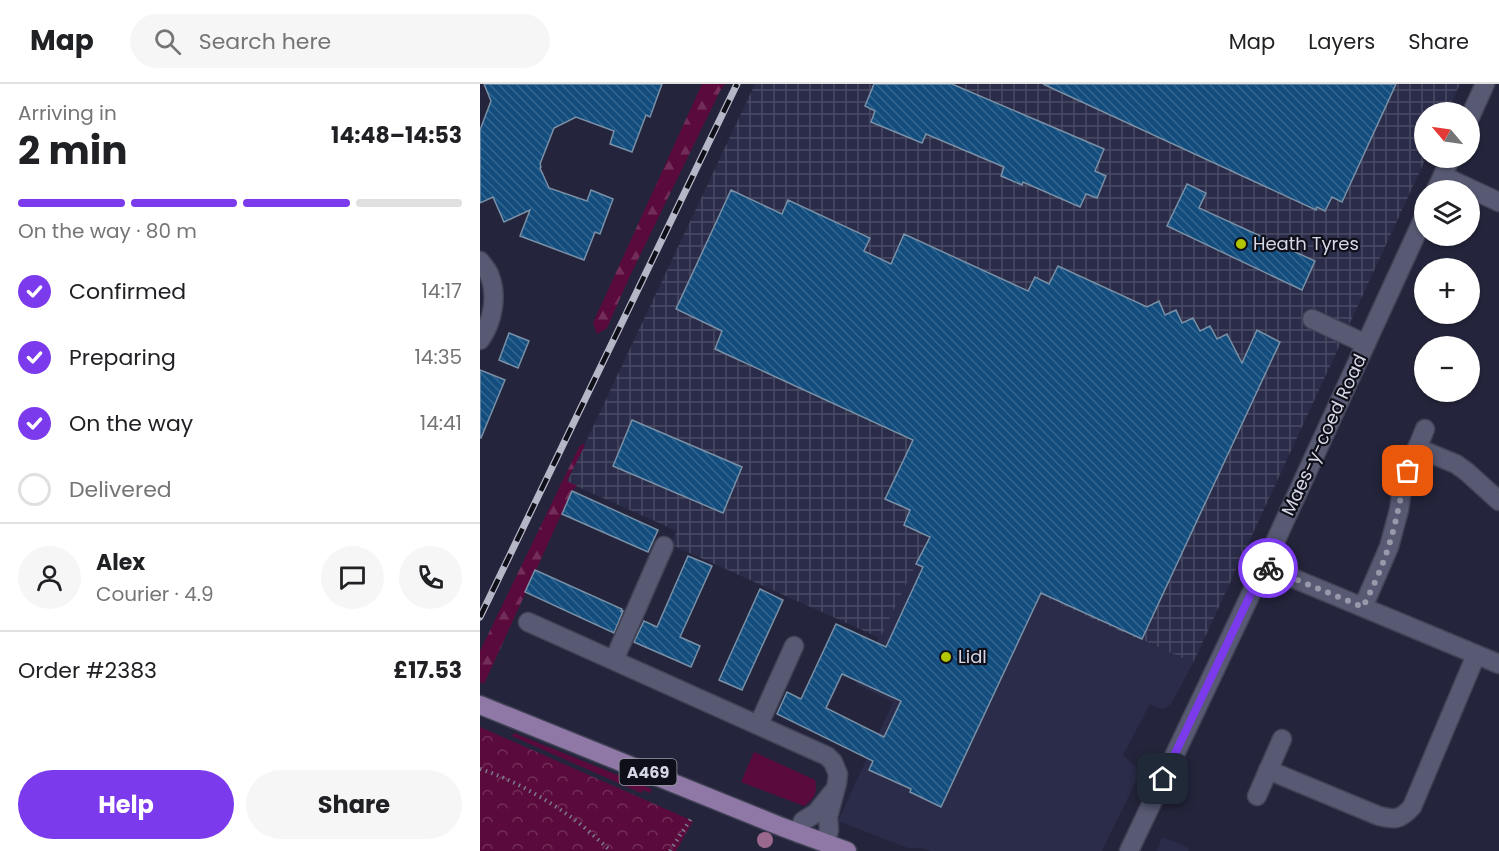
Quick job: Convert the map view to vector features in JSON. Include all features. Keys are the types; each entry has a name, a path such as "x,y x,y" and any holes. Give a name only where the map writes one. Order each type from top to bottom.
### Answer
{"main road":[{"name":"A469","path":"480,705 798,833 817,844 847,851"}],"street":[{"path":"1477,102 1485,84"},
{"path":"1480,196 1499,202"},
{"name":"Maes-y-coed Road","path":"1130,851 1414,238"},
{"path":"480,261 489,273 494,303 491,318 480,340"},
{"path":"1312,319 1366,344"},
{"path":"1363,607 1389,546 1402,489 1425,429"},
{"path":"1417,448 1456,464 1499,501"},
{"path":"614,660 664,546"},
{"path":"1264,566 1499,664"},
{"path":"528,622 827,756 833,762 838,774 837,783 828,817 829,830 817,844"},
{"path":"759,724 794,646"},
{"path":"1268,771 1379,816 1391,819 1404,815 1412,807 1476,655"},
{"path":"1257,796 1282,739"},
{"path":"798,833 803,822 816,813 834,792"}],"path":[{"path":"480,769 502,776 572,818 611,851"},
{"path":"670,851 692,817"}],"shaded area":[{"path":"755,84 1460,84 1452,102 1414,102 1414,168 1421,168 1193,663 926,543 880,638 672,545 677,531 567,482"},
{"path":"926,542 1193,663 1171,704 1165,708 1158,708 1150,704 1123,755 1136,767 1138,777 1102,851 931,851 922,848 908,848 838,821 893,702 856,684"},
{"path":"1162,837 1189,848 1188,851 1157,851"}],"green space":[{"path":"702,84 725,84 630,276 607,328 597,334 593,323"},
{"path":"582,444 585,445 567,481 577,486 572,491 484,684 480,682 480,651"},
{"path":"480,727 693,821 676,851 480,851"},
{"path":"514,733 652,789 650,793 643,790 641,793 512,736"},
{"path":"754,752 815,780 816,789 813,798 804,806 741,782"}],"building":[{"path":"484,84 662,84 650,117 646,115 632,152 610,144 614,131 576,117 554,128 540,164 549,188 587,201 591,190 613,199 600,234 595,232 584,260 520,236 530,210 504,222 493,197 480,203 480,130 491,101"},
{"path":"874,84 952,84 1104,149 1095,171 1106,176 1097,198 1086,194 1080,207 1023,182 1022,185 1001,176 1004,167 926,134 922,143 871,122 875,111 865,106"},
{"path":"1043,84 1396,84 1342,202 1332,197 1325,211 1317,207 1316,210"},
{"name":"Heath Tyres","path":"1187,184 1206,193 1199,208 1315,261 1302,290 1167,226"},
{"path":"731,190 782,214 788,200 870,238 864,251 891,264 904,234 1028,291 1035,277 1049,284 1058,266 1147,307 1159,301 1165,315 1176,310 1182,323 1193,318 1200,331 1210,326 1217,339 1227,334 1242,363 1257,330 1280,342 1142,639 1041,593 941,807 910,792 911,789 869,770 873,761 777,714 787,692 801,699 836,624 886,647 923,567 916,564 930,537 904,525 910,510 885,499 913,440 715,349 722,331 676,309","holes":["842,674 901,701 884,737 826,708"]},
{"path":"509,333 529,341 518,368 499,360"},
{"path":"480,370 505,380 481,438 480,438"},
{"path":"632,420 742,467 723,513 613,466"},
{"path":"572,491 658,530 648,552 562,514"},
{"path":"688,556 712,566 680,637 700,646 691,667 634,642 644,621 657,627"},
{"path":"535,570 622,609 614,633 525,592"},
{"path":"760,589 783,600 742,690 719,680"}],"railway":[{"path":"480,617 737,84"}],"way so far":[{"path":"1268,568 1363,607 1389,546 1408,471"}],"place":[{"name":"Heath Tyres","path":"1241,244"},
{"name":"Lidl","path":"946,657"}],"route":[{"path":"1163,779 1264,566 1268,568"}]}
